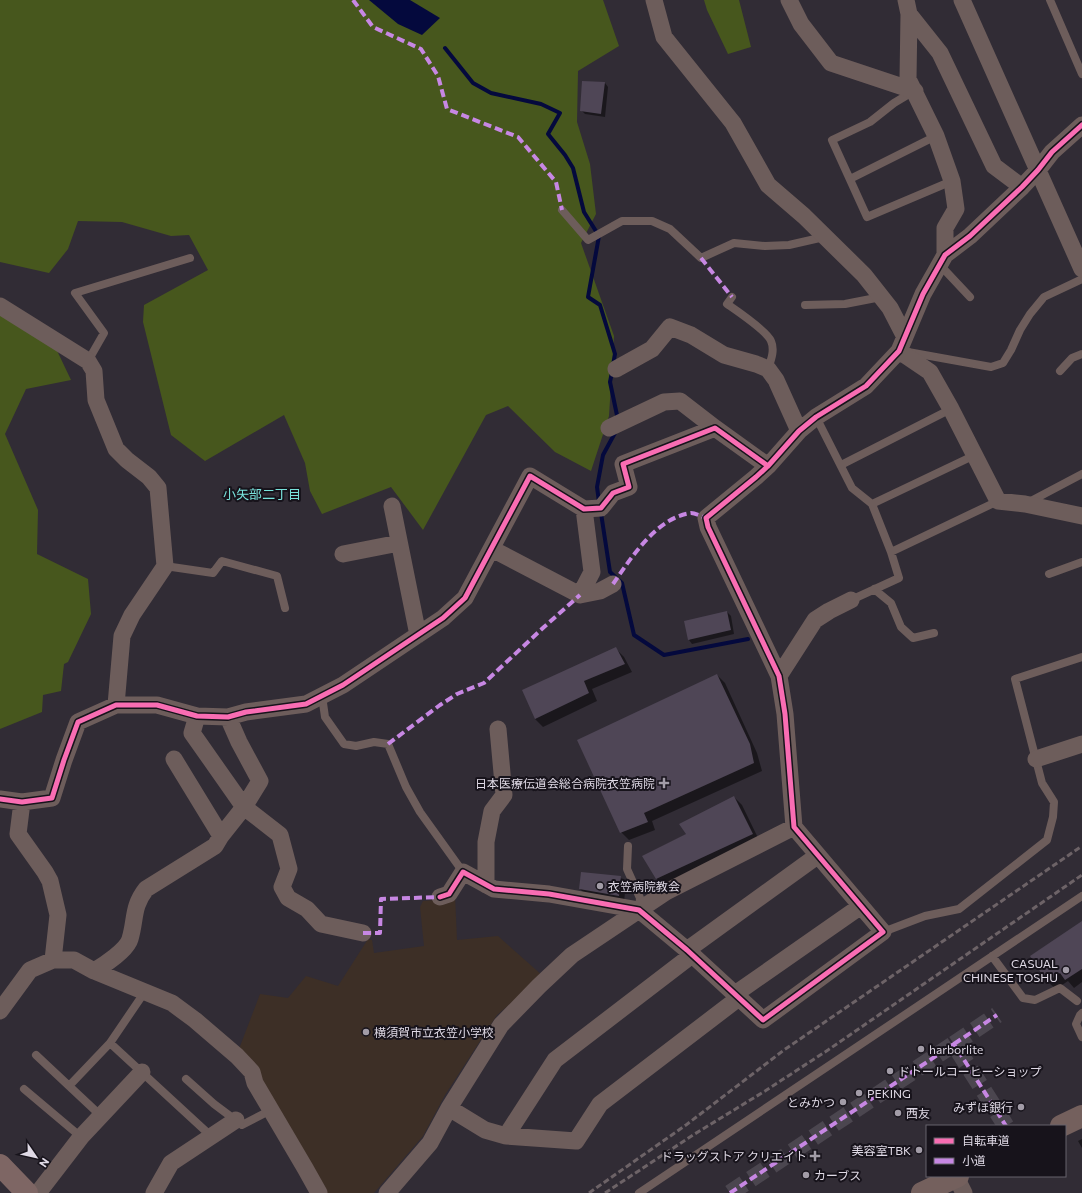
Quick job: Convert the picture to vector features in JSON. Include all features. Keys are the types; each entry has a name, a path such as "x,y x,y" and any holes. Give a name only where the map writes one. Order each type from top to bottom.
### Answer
{"main road":[{"path":"0,1166 27,1193"}],"street":[{"path":"654,0 664,37 733,123 768,185 804,216 864,275 890,308 902,344 930,372 952,409 998,501 1025,504 1082,516"},
{"path":"789,0 801,24 831,63 915,91"},
{"path":"962,0 1082,269"},
{"path":"440,897 450,894 463,872 494,889 549,894 639,910 690,953 763,1020 883,932 817,856 794,827 785,714 779,676 708,527 706,518 768,466 799,431 816,417 866,386 902,344 923,294 942,259 945,228 956,209 952,181 936,136 908,79 907,7"},
{"path":"907,7 940,53 994,166 1022,187"},
{"path":"942,259 970,236 1022,187 1052,152 1082,125"},
{"path":"0,306 88,362 94,371 96,400 116,449 127,460 149,477 158,488 165,566 132,615 122,636 116,705"},
{"path":"616,369 652,349 670,327 691,335 724,355 768,369 776,380 799,431"},
{"path":"609,428 664,402 680,402 768,466"},
{"path":"0,799 22,802 52,798 78,722 116,705 157,705 198,716 228,717 246,712 306,704 343,686 443,618 464,598 492,549 530,476 584,509 601,508 613,493 629,487 623,464 715,428"},
{"path":"392,506 418,635"},
{"path":"580,595 592,572 584,509"},
{"path":"343,554 399,543"},
{"path":"492,549 580,595 600,591 613,584"},
{"path":"779,676 815,620 851,600"},
{"path":"198,716 192,733 244,807 280,835 289,869 282,887 288,898 307,910 321,924 362,933"},
{"path":"94,971 112,960 130,940 135,910 139,898 146,889 215,846 244,807 260,780 239,742 228,717"},
{"path":"486,885 486,842 492,811 504,795 498,729"},
{"path":"1036,759 1082,744"},
{"path":"174,759 221,836"},
{"path":"22,802 18,834 50,881 58,915 53,960"},
{"path":"387,1193 430,1143 449,1108 501,1025 572,955 666,892 794,827"},
{"path":"506,1136 555,1060 690,953 817,856"},
{"path":"449,1108 485,1130 506,1136 576,1141 600,1104 737,995 861,906"},
{"path":"2,1002 30,970 53,960 74,960 94,971 144,993 172,1003 195,1020 237,1056 252,1072 255,1083 306,1168 319,1193"},
{"path":"38,1193 81,1137 100,1115 142,1072"},
{"path":"1063,1125 1082,1116"},
{"path":"154,1193 171,1163 236,1120"},
{"path":"922,1193 959,1182"}],"lane":[{"path":"1050,0 1082,74"},
{"path":"915,91 894,103 870,122 832,140 867,217 952,181"},
{"path":"850,179 936,136"},
{"path":"562,210 588,240 622,221 652,221 670,229 701,258 734,243 766,246 789,245 824,237"},
{"path":"88,362 104,333 74,293 190,258"},
{"path":"942,259 970,297"},
{"path":"902,344 991,367 1003,363 1020,330 1030,314 1044,297 1082,279"},
{"path":"732,297 727,304 763,331 771,340 773,351 768,369"},
{"path":"805,305 844,304 881,297"},
{"path":"1060,371 1072,358 1082,354"},
{"path":"841,465 952,409"},
{"path":"816,417 852,488 872,504 891,552 899,578 851,600"},
{"path":"872,504 975,455"},
{"path":"1025,504 1082,474"},
{"path":"891,552 998,501"},
{"path":"165,566 213,573 222,561 277,576 285,608"},
{"path":"1049,574 1082,562"},
{"path":"874,589 891,603 901,627 913,638 934,633"},
{"path":"883,932 925,916 959,909 1047,840 1053,817 1054,802 1042,783 1016,679 1082,657"},
{"path":"322,696 325,717 344,744 356,746 374,742 388,744 406,787 420,812 463,872"},
{"path":"628,846 627,869 640,898 639,910"},
{"path":"639,1193 1082,896"},
{"path":"992,956 1023,998 1035,1000 1060,988 1080,1000 1081,1014 1076,1024 1082,1038"},
{"path":"69,1086 110,1043 144,993"},
{"path":"110,1043 211,1136"},
{"path":"36,1055 100,1115"},
{"path":"186,1079 214,1104 242,1125 271,1110"},
{"path":"24,1088 81,1137"}],"shaded area":[{"path":"369,0 410,0 440,18 422,35 398,24"},
{"name":"横須賀市立衣笠小学校","path":"455,895 457,940 498,936 543,976 497,1015 445,1095 423,1136 374,1193 322,1193 239,1049 260,994 288,998 306,976 338,986 368,939 372,940 374,953 424,946 420,907 423,901 447,899"}],"green space":[{"path":"0,0 603,0 619,46 578,71 577,122 590,164 596,214 581,243 614,336 609,416 591,471 555,452 508,406 486,415 423,530 391,487 322,514 310,491 305,463 284,415 205,461 171,435 143,322 144,305 208,270 189,235 171,236 122,222 78,221 68,249 49,273 0,262"},
{"path":"704,0 739,0 751,47 728,54 707,10"},
{"path":"0,310 51,338 71,380 26,389 5,434 38,510 37,554 88,579 91,614 68,662 64,664 61,691 43,695 42,712 0,729"}],"building":[{"path":"582,81 605,82 601,114 580,111"},
{"path":"727,611 731,630 688,640 684,621"},
{"path":"616,647 625,664 584,681 589,693 535,719 522,690"},
{"path":"717,674 750,744 754,763 644,813 648,822 620,833 577,740"},
{"path":"734,796 753,834 656,879 642,856 686,834 679,824"},
{"name":"衣笠病院教会","path":"581,872 621,876 619,896 579,889"},
{"path":"1082,921 1082,969 1065,980 1060,973 1047,982 1030,956"}],"waterway":[{"path":"445,48 473,83 491,93 541,104 560,113 548,134 565,155 573,168 584,212 599,236 588,297 600,305 615,354 613,365"},
{"path":"612,372 610,382 618,420"},
{"path":"599,502 597,487 603,455 616,431"},
{"path":"601,513 610,572 622,583 634,635 664,655 748,639"}],"tunnel":[{"path":"954,1044 997,1015"},
{"path":"730,1193 954,1044 1005,1125"}],"railway":[{"path":"589,1193 686,1125 784,1050 1082,846"},
{"path":"605,1193 693,1135 828,1050 1082,875"}],"marked path":[{"path":"353,0 373,27 421,49 438,76 447,109 518,137 556,182 562,210"},
{"path":"701,258 732,297"},
{"path":"613,584 628,562 646,540 667,522 679,516 691,513 706,518"},
{"path":"388,744 457,694 484,683 580,595"},
{"path":"363,933 380,933 381,899 440,897"},
{"path":"954,1044 997,1015"},
{"path":"730,1193 954,1044 1005,1125"}],"cycle path":[{"path":"440,897 449,894 463,872 494,889 549,894 639,910 687,950 763,1020 883,932 794,827 785,714 779,676 708,527 706,518 768,466 799,431 816,417 866,386 899,351 923,294 945,255 970,236 1022,187 1052,152 1082,125"},
{"path":"0,799 22,802 52,798 78,722 116,705 157,705 197,716 228,717 246,712 306,704 343,685 443,618 465,598 530,476 584,509 601,508 613,493 629,487 623,464 715,428 768,466"}],"place":[{"name":"日本医療伝道会総合病院衣笠病院","path":"664,783"},
{"name":"衣笠病院教会","path":"600,886"},
{"name":"CASUAL CHINESE TOSHU","path":"1066,970"},
{"name":"横須賀市立衣笠小学校","path":"366,1032"},
{"name":"harborlite","path":"921,1049"},
{"name":"ドトールコーヒーショップ","path":"890,1071"},
{"name":"PEKING","path":"859,1093"},
{"name":"とみかつ","path":"843,1102"},
{"name":"みずほ銀行","path":"1021,1107"},
{"name":"西友","path":"898,1113"},
{"name":"美容室TBK","path":"919,1150"},
{"name":"ドラッグストア クリエイト","path":"815,1156"},
{"name":"カーブス","path":"806,1175"}],"district":[{"name":"小矢部二丁目","path":"262,494"}]}
